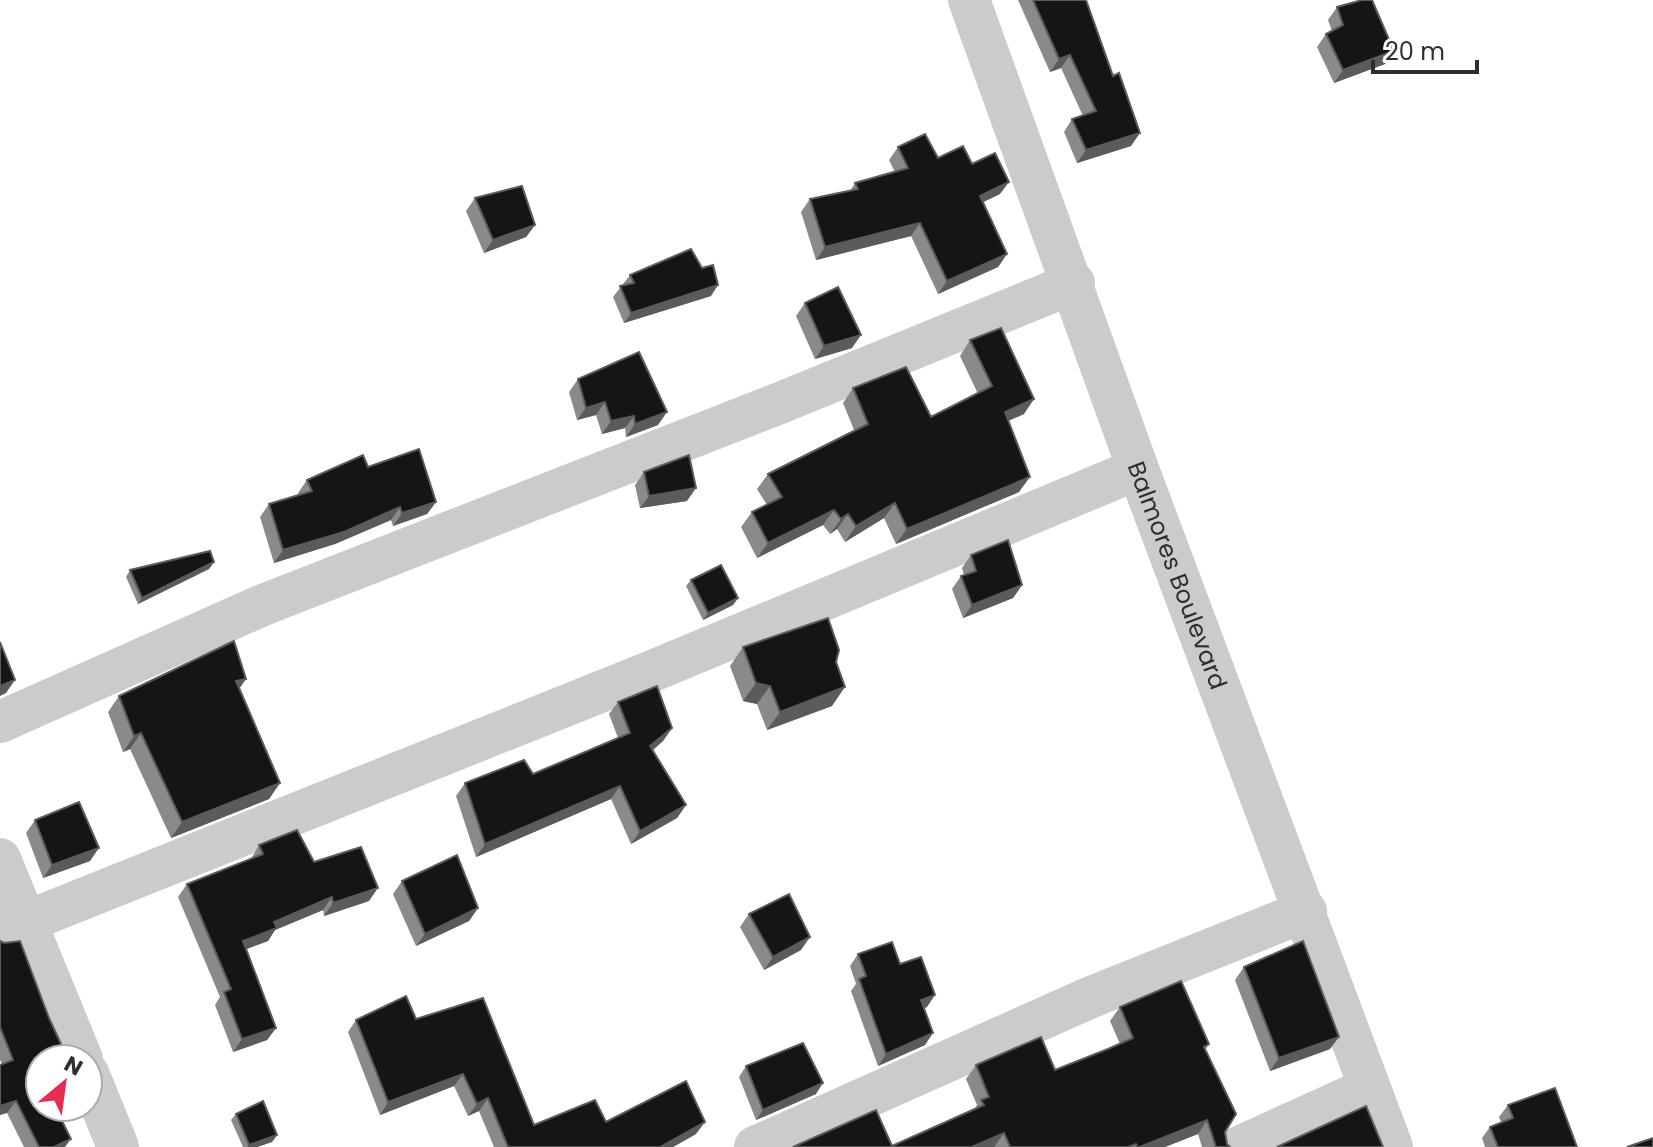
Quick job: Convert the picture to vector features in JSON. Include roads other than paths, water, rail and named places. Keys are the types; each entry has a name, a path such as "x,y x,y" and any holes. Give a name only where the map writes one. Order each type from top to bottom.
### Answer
{"street":[{"name":"Balmores Boulevard","path":"969,0 1074,283 1138,469 1392,1147"},
{"path":"0,722 263,605 780,403 1074,283"},
{"path":"13,927 650,672 1138,469"},
{"path":"0,859 13,927 74,1043"},
{"path":"755,1147 1089,998 1306,911"},
{"path":"1239,1147 1369,1088"},
{"path":"104,1112 118,1147"}]}
